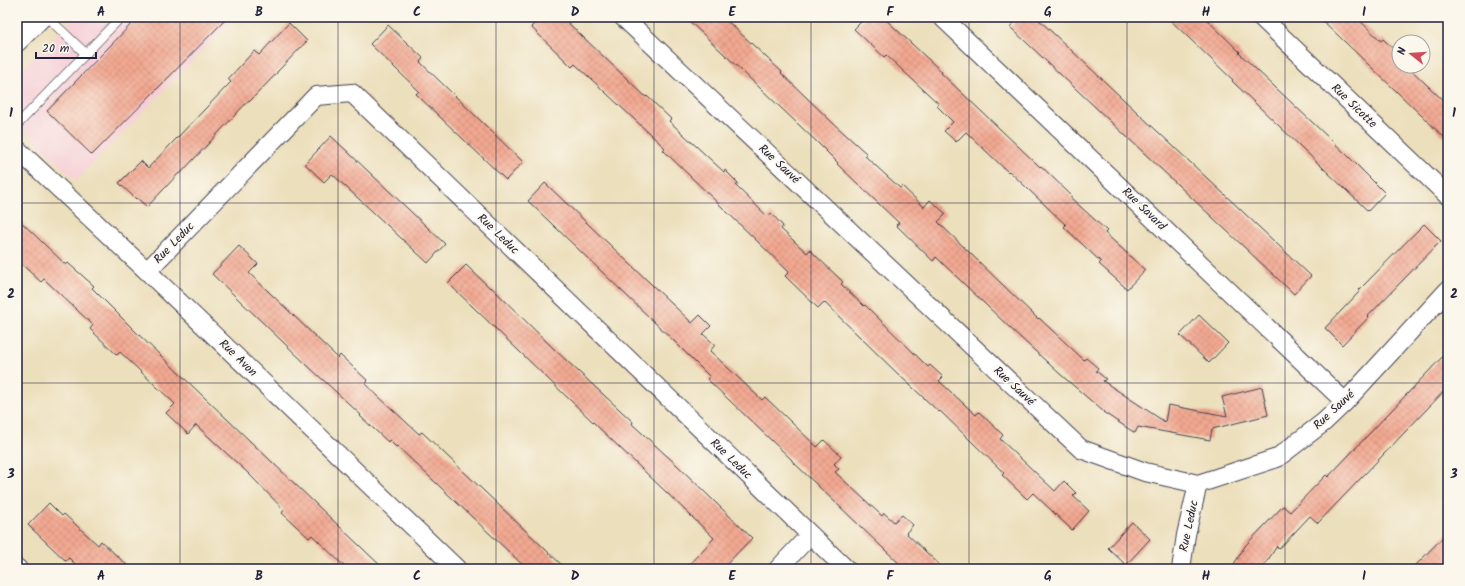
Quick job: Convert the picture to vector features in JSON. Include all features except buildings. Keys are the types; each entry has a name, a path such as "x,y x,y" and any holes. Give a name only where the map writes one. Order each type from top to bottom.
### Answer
{"main road":[{"path":"17,40 40,17"}],"street":[{"name":"Rue Sauvé","path":"623,17 1081,449 1145,472 1198,484 1277,458 1324,422 1345,402 1448,290"},
{"name":"Rue Savard","path":"942,17 1345,402"},
{"name":"Rue Sicotte","path":"1261,17 1448,196"},
{"name":"Rue Leduc","path":"147,271 316,96 352,93 846,569"},
{"name":"Rue Avon","path":"17,149 147,271 457,569"},
{"name":"Rue Leduc","path":"1181,569 1186,535 1198,484"},
{"path":"778,569 810,535"}],"lane":[{"path":"47,17 85,53"},
{"path":"17,125 121,17"}],"shaded area":[{"path":"74,17 235,17 76,181 17,122 17,74"}]}
